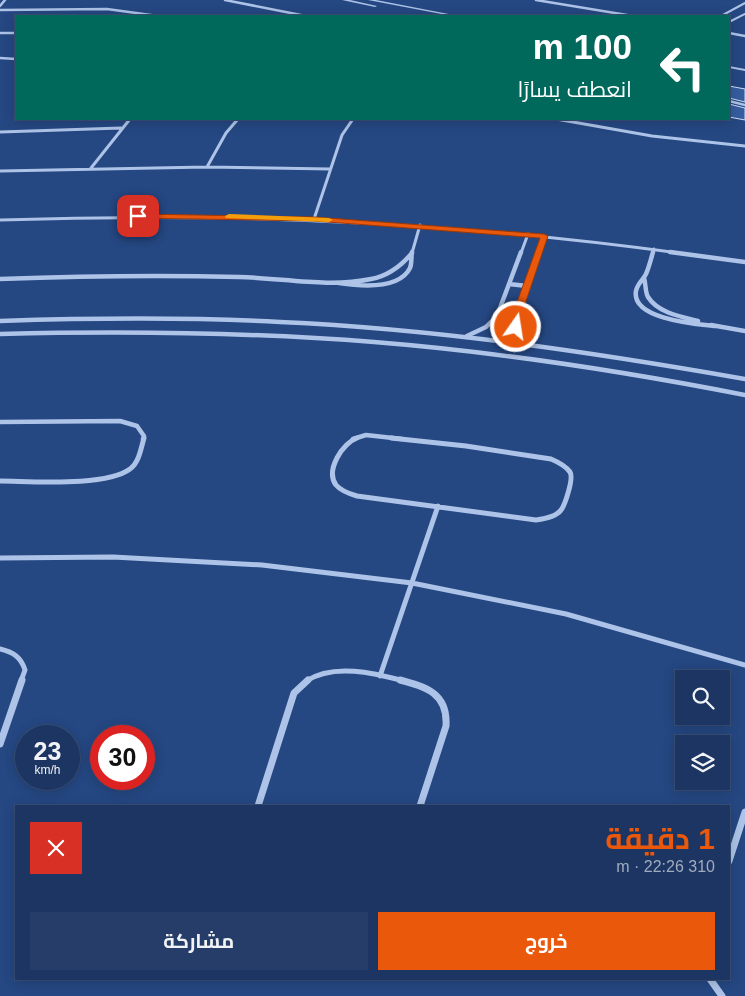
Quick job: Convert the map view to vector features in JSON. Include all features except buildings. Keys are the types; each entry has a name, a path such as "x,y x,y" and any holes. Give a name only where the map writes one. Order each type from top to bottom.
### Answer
{"street":[{"path":"0,8 5,0"},
{"path":"226,0 301,15"},
{"path":"344,0 424,15"},
{"path":"370,0 452,15"},
{"path":"536,0 629,15"},
{"path":"363,4 400,8 409,7"},
{"path":"0,8 96,8 152,15"},
{"path":"0,33 15,33"},
{"path":"730,34 743,36"},
{"path":"0,58 15,59"},
{"path":"730,69 743,70"},
{"path":"730,69 745,76"},
{"path":"730,101 745,105"},
{"path":"91,168 129,120"},
{"path":"207,167 226,133 237,120"},
{"path":"314,219 342,135 352,120"},
{"path":"562,120 643,134 745,146"},
{"path":"0,132 121,128"},
{"path":"0,171 207,167 330,169"},
{"path":"0,220 138,216 314,219 528,234 745,262"},
{"path":"323,281 360,285 388,282 407,272 410,268 420,225"},
{"path":"466,336 486,327 495,320 528,234"},
{"path":"533,345 518,332 515,323 544,236"},
{"path":"654,249 644,278 638,284 636,297 645,309 674,321 745,331"},
{"path":"0,279 159,276 323,281 362,280 378,277 397,269 412,253"},
{"path":"644,278 648,297 657,306 681,317 714,326"},
{"path":"509,284 527,286"},
{"path":"0,321 92,318 220,320 359,327 466,336 533,345 661,364 745,380"},
{"path":"0,334 102,332 220,333 408,345 536,359 621,372 745,396"},
{"path":"0,422 120,422 137,426 144,436 136,462 131,469 116,476 98,479 0,481"},
{"path":"366,435 387,436 550,459 560,463 571,473 572,480 561,510 546,518 526,520 438,506 357,496 339,489 334,484 332,477 341,447 356,438 366,435"},
{"path":"380,676 438,506"},
{"path":"0,558 114,557 262,565 412,582 566,614 745,665"},
{"path":"0,649 12,652 18,657 23,663 25,670 0,744"},
{"path":"258,805 294,693 313,676 327,672 342,671 380,676 420,686 433,693 442,702 447,714 446,726 420,805"},
{"path":"730,859 745,812"},
{"path":"711,980 722,996"}],"lane":[{"path":"722,15 745,3"},
{"path":"730,22 745,14"}],"slow traffic":[{"path":"229,216 329,220"}],"route":[{"path":"138,216 232,216 314,219 420,225 544,236 516,319 516,327"}]}
